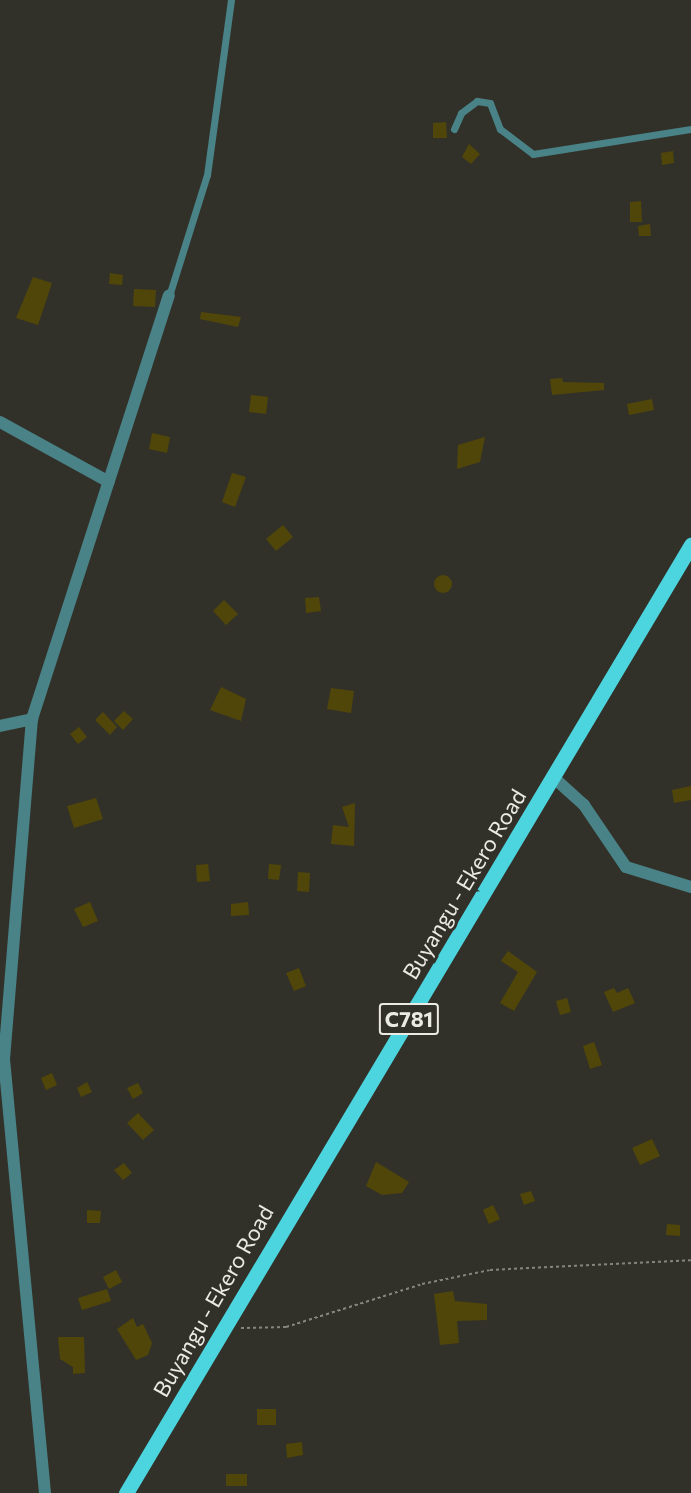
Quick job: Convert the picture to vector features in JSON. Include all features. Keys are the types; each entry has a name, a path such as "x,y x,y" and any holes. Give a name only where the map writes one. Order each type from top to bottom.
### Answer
{"main road":[{"name":"Buyangu - Ekero Road","path":"126,1493 691,544"}],"street":[{"path":"45,1493 3,1103 11,955 32,719 169,296"},
{"path":"0,422 109,482"},
{"path":"0,726 32,719"},
{"path":"553,777 584,805 626,867 691,887"}],"lane":[{"path":"169,296 207,175 231,0"},
{"path":"454,129 461,113 477,101 490,103 500,129 533,154 691,129"}],"path":[{"path":"224,1325 286,1327 422,1284 490,1270 691,1260"}],"building":[{"path":"446,122 447,138 433,138 433,123"},
{"path":"469,144 480,154 471,164 462,157"},
{"path":"673,151 674,163 662,165 661,153"},
{"path":"641,201 642,222 630,222 630,202"},
{"path":"650,224 651,236 639,236 638,226"},
{"path":"110,273 123,275 122,285 109,284"},
{"path":"33,277 52,283 38,325 16,318"},
{"path":"134,289 156,290 155,307 133,306"},
{"path":"201,312 241,317 238,327 200,319"},
{"path":"562,378 563,382 604,383 604,390 552,395 550,379"},
{"path":"251,395 268,397 266,414 249,412"},
{"path":"652,399 654,410 629,415 627,404"},
{"path":"152,433 170,437 167,453 149,449"},
{"path":"485,437 480,462 457,469 458,445"},
{"path":"232,473 246,477 235,507 222,502"},
{"path":"283,525 293,537 276,551 266,539"},
{"path":"439,575 447,575 452,580 450,591 439,593 434,588 434,580"},
{"path":"319,597 321,611 306,613 305,598"},
{"path":"224,600 238,614 226,625 213,611"},
{"path":"221,687 246,699 241,721 210,710"},
{"path":"331,688 354,691 351,713 327,709"},
{"path":"124,711 133,719 123,730 114,721"},
{"path":"103,712 117,727 110,735 95,720"},
{"path":"79,727 87,737 78,744 70,734"},
{"path":"691,786 691,800 674,803 672,790"},
{"path":"96,798 103,819 74,828 67,806"},
{"path":"355,803 354,846 331,844 333,825 349,827 342,807"},
{"path":"208,864 210,881 197,882 196,865"},
{"path":"269,864 281,865 279,880 268,879"},
{"path":"298,872 310,873 309,892 297,891"},
{"path":"90,902 98,921 83,927 74,909"},
{"path":"248,902 249,915 231,916 231,904"},
{"path":"508,951 537,972 514,1011 500,1003 518,972 501,961"},
{"path":"299,968 306,986 294,991 286,973"},
{"path":"614,988 617,993 628,988 635,1003 613,1012 604,992"},
{"path":"567,998 571,1012 560,1015 556,1001"},
{"path":"594,1042 602,1065 590,1069 583,1046"},
{"path":"52,1073 57,1085 46,1090 41,1078"},
{"path":"87,1082 92,1092 81,1097 77,1088"},
{"path":"138,1083 143,1093 133,1099 127,1088"},
{"path":"138,1113 154,1130 143,1140 127,1123"},
{"path":"652,1139 660,1156 640,1165 632,1148"},
{"path":"376,1162 409,1182 402,1193 382,1195 366,1186"},
{"path":"124,1163 132,1173 123,1180 114,1170"},
{"path":"531,1191 535,1201 524,1205 520,1194"},
{"path":"493,1205 500,1219 489,1224 483,1210"},
{"path":"87,1210 101,1211 100,1223 87,1223"},
{"path":"667,1224 680,1225 680,1236 666,1235"},
{"path":"116,1270 122,1282 109,1289 103,1277"},
{"path":"107,1289 111,1301 82,1310 78,1298"},
{"path":"453,1291 455,1301 487,1304 487,1320 457,1321 459,1343 440,1345 434,1294"},
{"path":"133,1318 137,1327 143,1324 152,1343 148,1355 136,1360 117,1329"},
{"path":"58,1337 84,1337 85,1373 73,1374 73,1367 60,1359"},
{"path":"257,1409 276,1409 276,1425 257,1425"},
{"path":"302,1442 303,1455 287,1458 286,1444"},
{"path":"226,1474 247,1474 247,1486 226,1486"}]}
